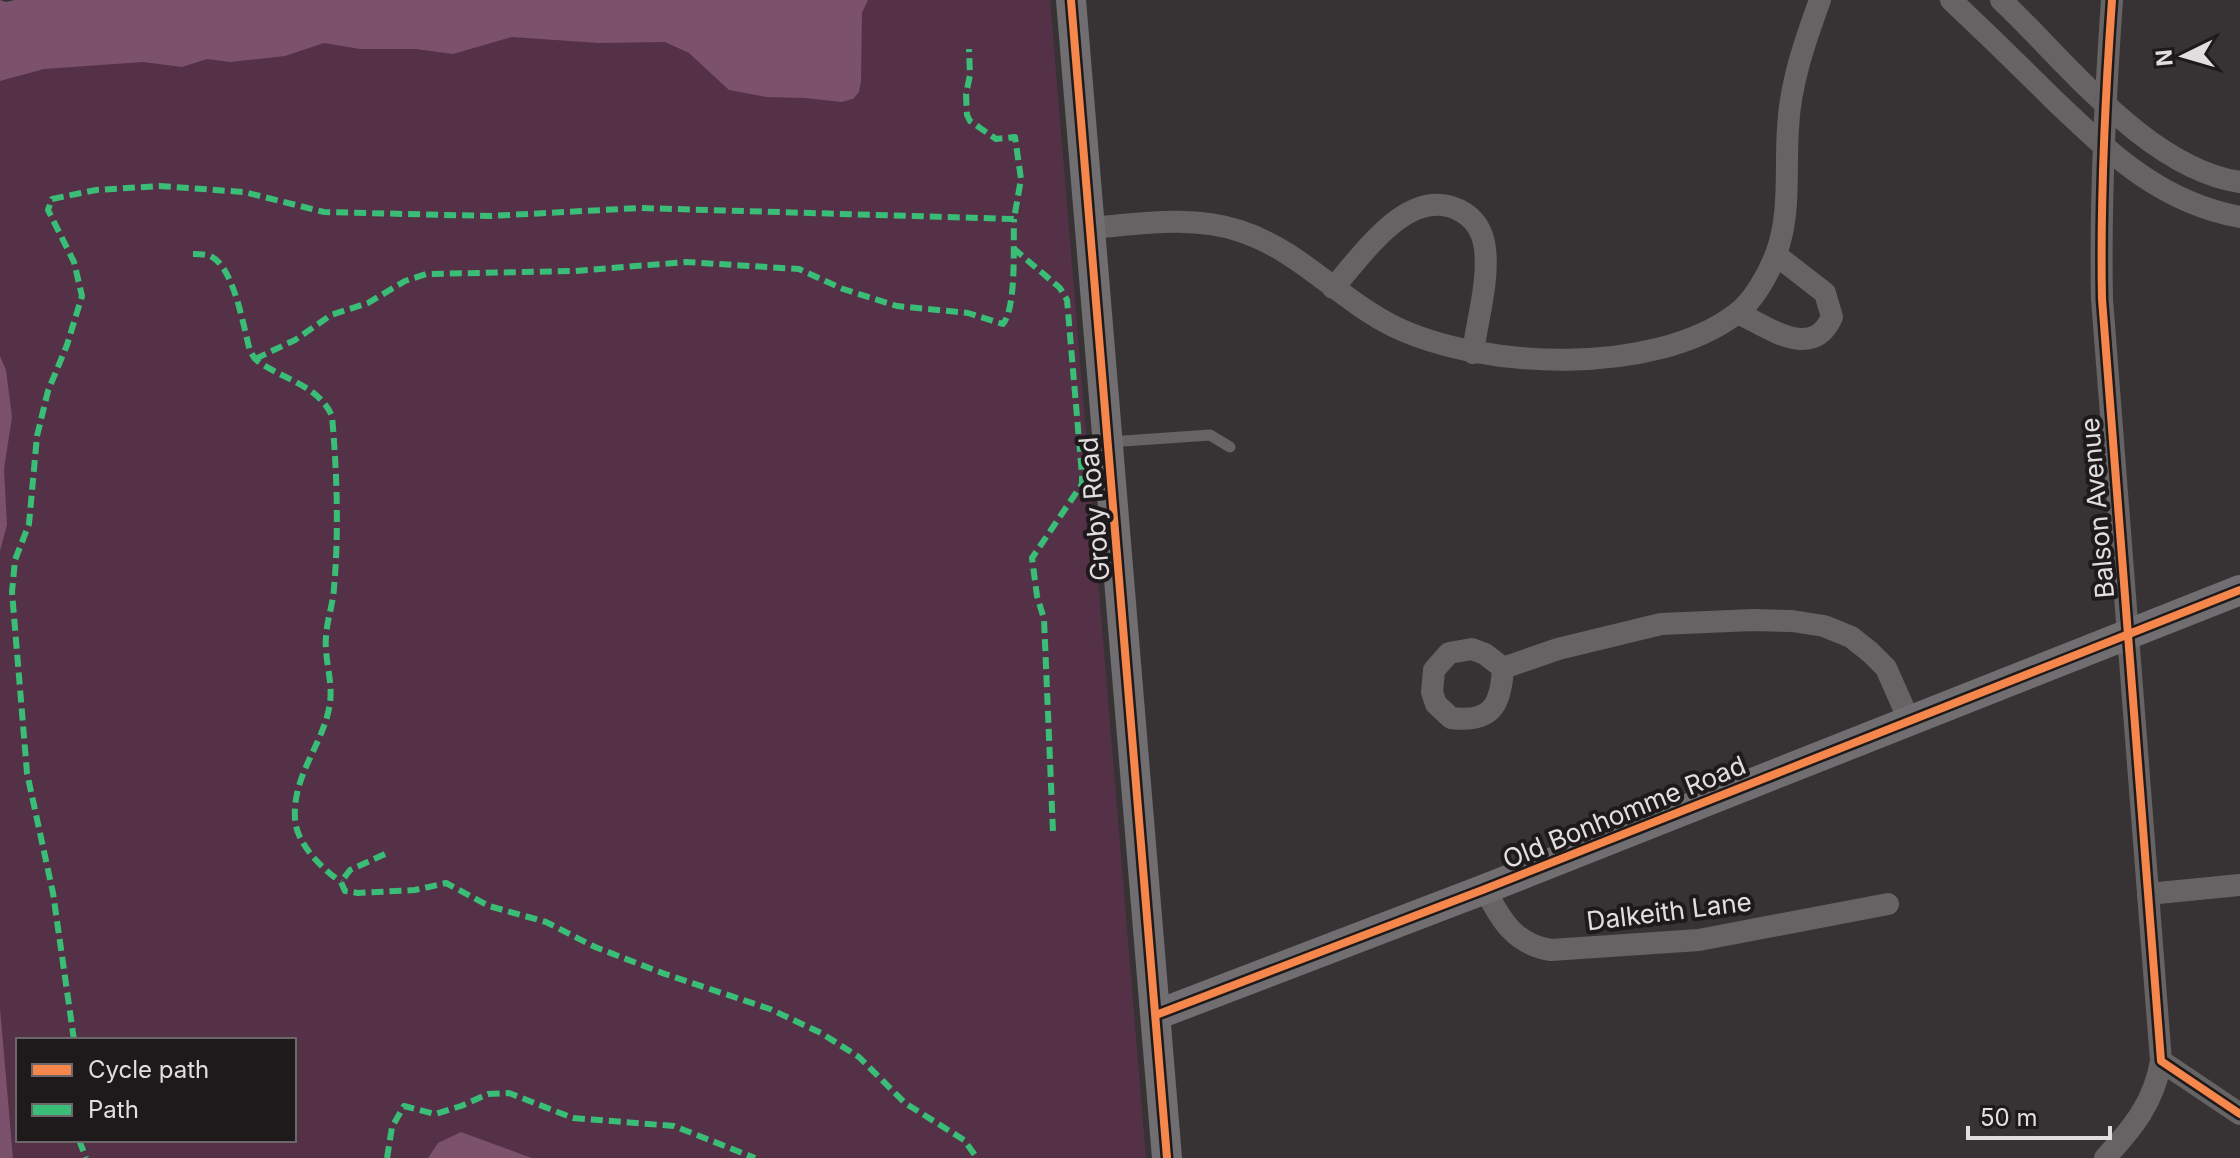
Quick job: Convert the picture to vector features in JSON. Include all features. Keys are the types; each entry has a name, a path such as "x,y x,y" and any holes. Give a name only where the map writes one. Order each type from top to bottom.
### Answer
{"street":[{"name":"Groby Road","path":"1071,0 1156,1015"},
{"path":"1090,228 1175,221 1240,231 1305,264 1333,288 1393,326 1473,353 1512,359 1554,360 1639,353 1695,338 1738,313 1759,286 1776,255 1786,212 1790,103 1799,61 1820,0"},
{"path":"1951,0 2105,149 2152,184 2181,200 2240,217"},
{"path":"2001,0 2146,140 2210,175 2240,182"},
{"name":"Balson Avenue","path":"2105,1158 2130,1132 2148,1106 2157,1084 2161,1061 2102,299 2100,236 2105,149 2104,101 2112,0"},
{"path":"1333,288 1383,232 1411,209 1433,204 1453,207 1473,220 1485,247 1473,353"},
{"path":"1738,313 1788,337 1804,340 1817,338 1826,330 1832,317 1825,293 1776,255"},
{"name":"Old Bonhomme Road","path":"1156,1015 1485,889 2240,590"},
{"path":"1503,668 1558,649 1661,624 1792,621 1824,626 1851,637 1870,652 1886,668 1909,720"},
{"path":"2148,894 2240,885"},
{"name":"Dalkeith Lane","path":"1485,889 1511,932 1527,944 1551,950 1699,940 1888,904"},
{"path":"1156,1015 1167,1158"},
{"path":"2161,1061 2240,1114"}],"lane":[{"path":"1108,443 1210,435 1230,447"}],"shaded area":[{"path":"0,0 868,0 862,13 859,92 853,99 841,102 766,97 729,90 689,53 665,42 599,43 512,37 453,54 416,49 360,49 324,43 285,56 230,62 207,59 182,67 143,62 44,69 0,81"},
{"path":"282,0 1050,0 1146,1158 13,1158 0,1007 0,24"},
{"path":"0,356 6,370 12,417 4,469 7,525 0,551"},
{"path":"0,1007 13,1158 0,1158"},
{"path":"461,1132 532,1158 428,1158 438,1143"}],"marked path":[{"path":"74,1038 53,893 27,773 12,592 15,560 29,524 37,436 48,391 82,296 74,262 48,210 52,199 96,190 159,186 244,192 324,212 490,216 640,208 1014,219 1021,179 1015,137 996,139 970,121 966,94 970,75 969,49"},
{"path":"255,359 295,340 331,315 368,303 405,281 426,274 575,271 686,262 799,269 843,289 897,306 968,313 1003,324 1012,289 1014,219"},
{"path":"1013,248 1060,288 1067,300 1082,475 1082,484 1032,558 1037,596 1044,619 1053,832"},
{"path":"193,254 212,257 226,273 255,359 318,396 332,416 337,524 334,588 326,636 330,703 322,732 298,788 295,819 305,846 318,863 341,882"},
{"path":"385,854 350,870 341,882 345,891 415,890 446,883 489,906 546,922 595,947 770,1009 821,1033 859,1057 905,1103 964,1140 977,1158"},
{"path":"387,1158 392,1127 404,1106 435,1114 488,1094 509,1093 573,1118 674,1126 755,1158"},
{"path":"80,1142 86,1158"}],"cycle path":[{"path":"1071,0 1167,1158"},
{"path":"2112,0 2104,150 2102,299 2161,1061 2240,1114"},
{"path":"1156,1015 1485,889 2240,590"}]}
